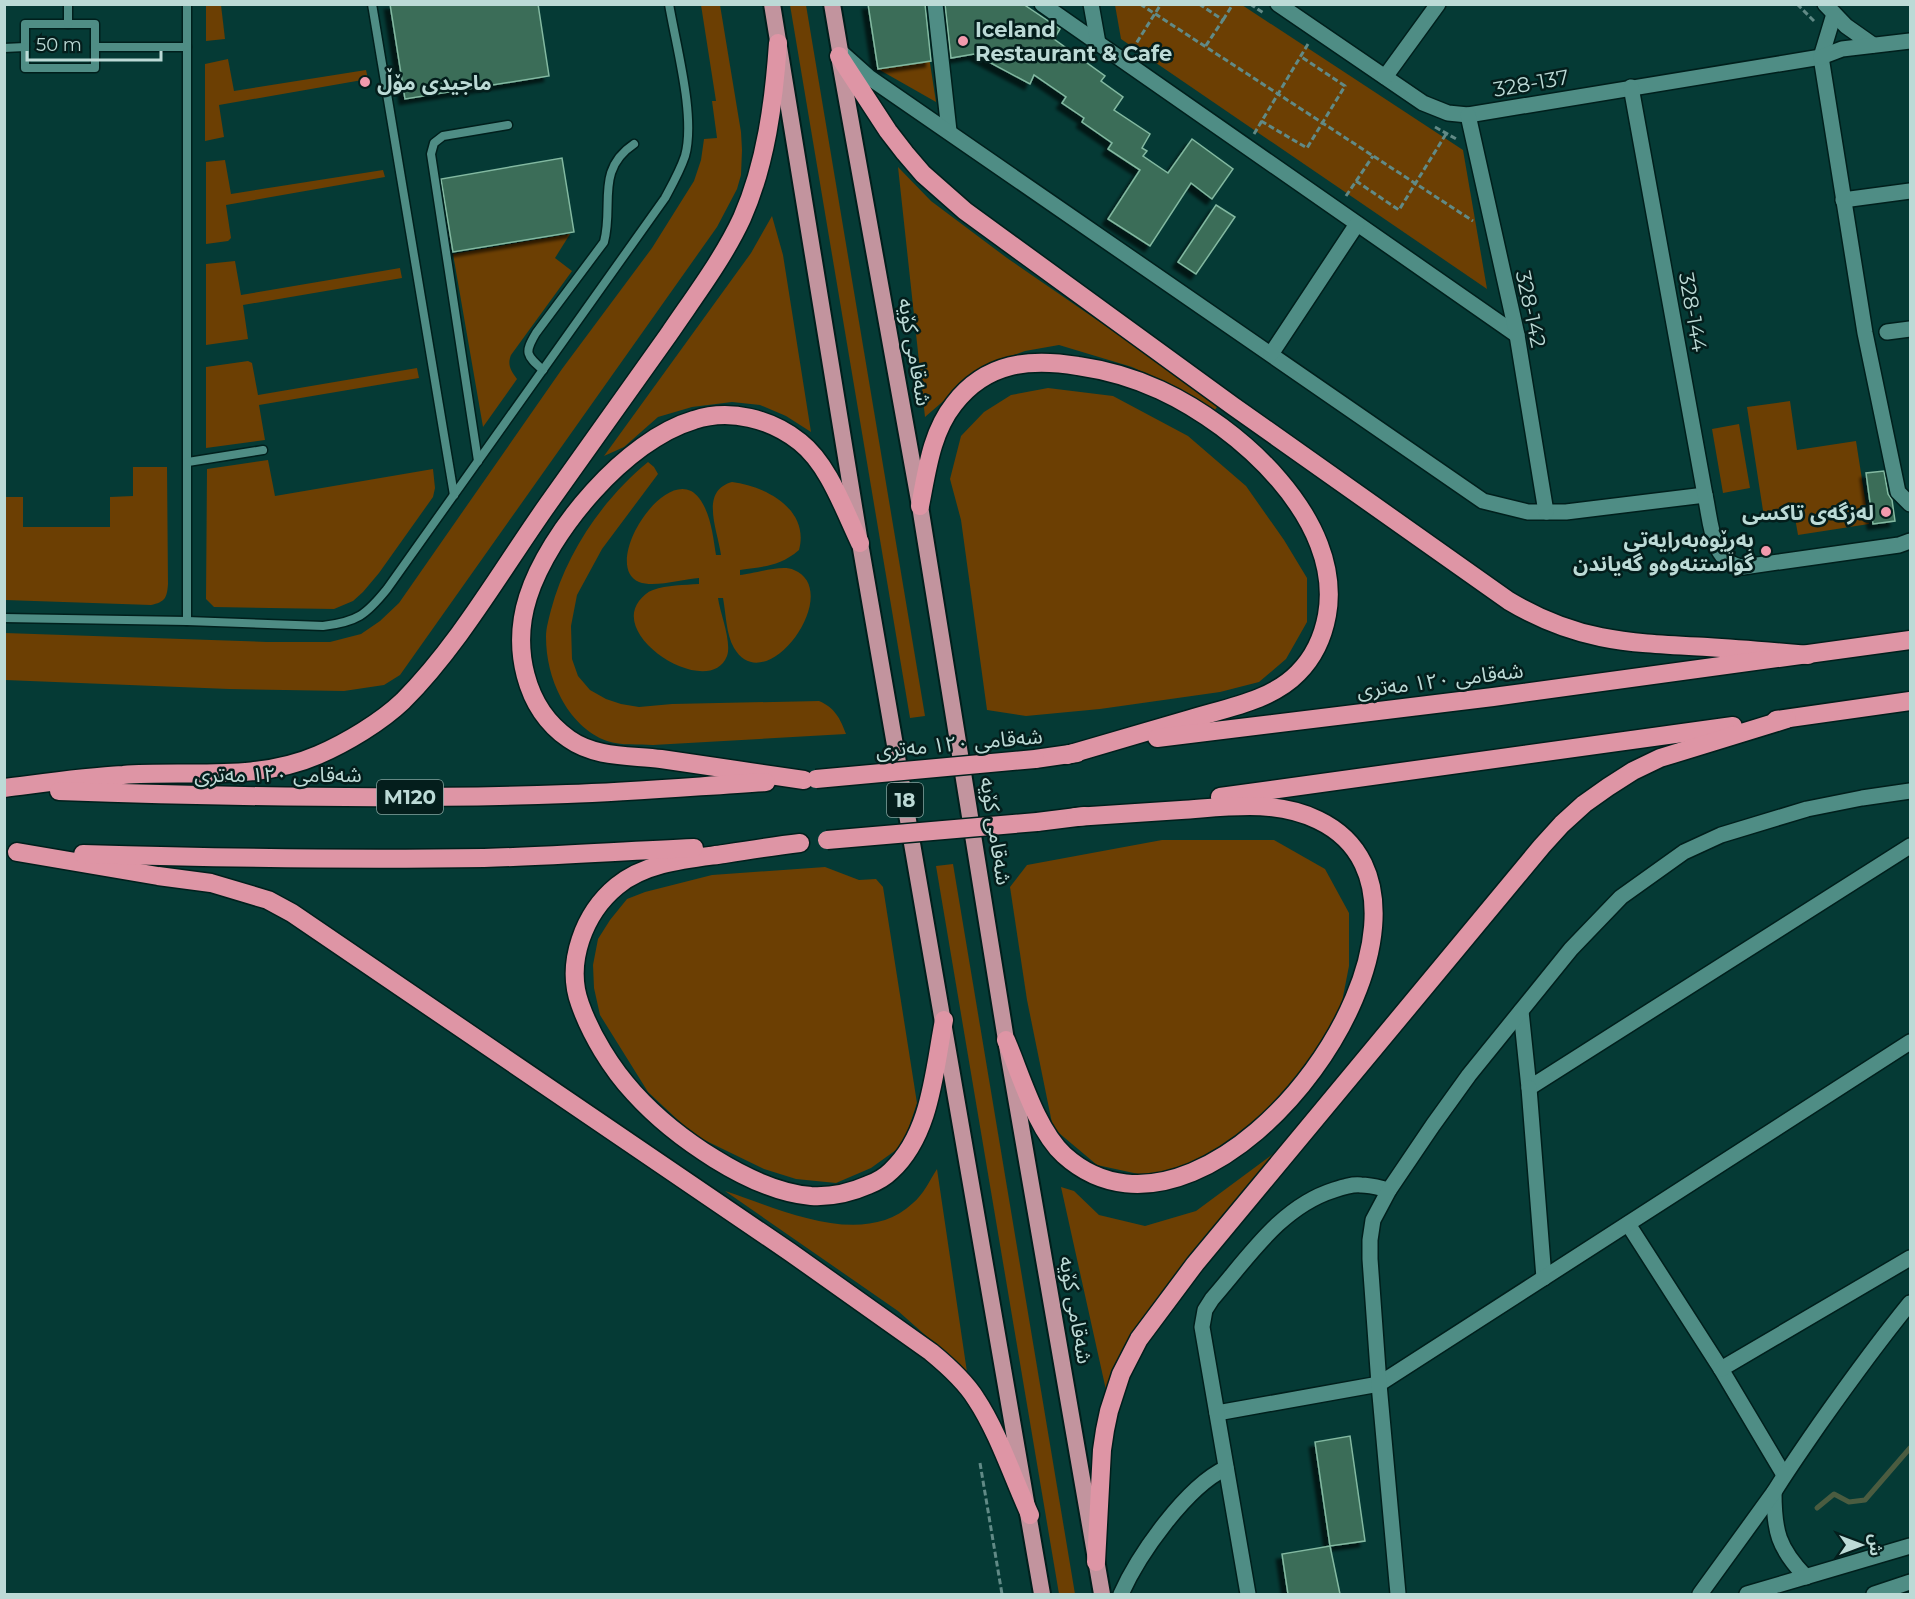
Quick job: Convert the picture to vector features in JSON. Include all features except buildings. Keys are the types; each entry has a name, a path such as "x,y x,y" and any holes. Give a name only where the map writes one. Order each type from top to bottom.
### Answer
{"highway":[{"name":"18","path":"772,4 860,543 1042,1594"},
{"name":"شەقامی کۆیە","path":"832,4 920,506 1006,1040 1102,1594"},
{"path":"4,789 124,775 231,774 270,769 316,756 340,745 401,703 435,665 483,598 681,315 728,243 752,193 759,165 772,100 778,43"},
{"path":"839,53 904,153 923,174 964,211 1509,602 1528,613 1571,631 1616,641 1808,655"},
{"path":"920,506 935,438 955,402 985,376 1001,368 1035,361 1052,362 1093,368 1138,381 1201,412 1240,441 1265,465 1292,498 1315,534 1327,566 1329,600 1324,630 1319,642 1306,665 1292,679 1276,690 1245,702 1067,755"},
{"path":"810,779 603,753 572,741 547,719 530,690 521,642 528,596 559,536 588,497 604,480 632,456 669,430 695,419 723,415 752,418 787,432 802,444 826,473 860,543"},
{"name":"شەقامی ١٢٠ مەتری","path":"4,789 215,797 402,797 567,794 810,779 1067,755 1203,731 1493,697 1911,640"},
{"path":"944,1020 929,1097 919,1130 911,1145 890,1172 861,1189 844,1193 811,1196 794,1193 750,1176 704,1152 679,1134 633,1092 603,1049 579,1003 575,965 578,947 593,912 618,884 648,868 681,860 827,840 1037,822 1911,701"},
{"path":"1096,1562 1102,1450 1114,1392 1139,1340 1195,1264 1562,824 1608,787 1660,758 1787,719"},
{"path":"1006,1040 1043,1128 1064,1154 1090,1173 1106,1179 1138,1184 1154,1183 1211,1162 1246,1141 1276,1114 1312,1074 1327,1052 1352,1004 1361,978 1374,926 1375,912 1371,884 1364,865 1353,847 1321,821 1292,811 1258,806 1075,817"},
{"path":"10,851 203,858 399,859 498,857 800,843"},
{"path":"10,851 211,883 268,900 292,913 781,1245 931,1352 947,1366 975,1398 993,1430 1029,1515"}],"street":[{"path":"935,4 949,131"},
{"path":"1042,4 1516,335"},
{"path":"1091,4 1098,43"},
{"path":"1385,77 1438,4"},
{"path":"1830,9 1828,36 1821,57 1843,200 1865,333 1904,491 1911,504"},
{"path":"1830,9 1852,31 1874,45"},
{"name":"328-137","path":"1274,11 1385,77 1423,103 1448,113 1468,115 1821,57 1842,49 1911,41"},
{"path":"839,53 870,78 1483,501 1528,512 1566,512 1705,495"},
{"name":"328-144","path":"1630,87 1705,495 1716,544 1722,558 1735,567 1743,567 1911,542"},
{"name":"328-142","path":"1468,115 1516,335 1546,512"},
{"path":"1843,200 1911,191"},
{"path":"1271,354 1357,224"},
{"path":"1887,332 1911,329"},
{"path":"1398,1594 1379,1384 1370,1240 1374,1220 1389,1190 1463,1084 1571,949 1620,897 1684,852 1721,835 1807,809 1911,791"},
{"path":"1529,1088 1911,846"},
{"path":"1521,1011 1544,1278"},
{"path":"1216,1413 1379,1384 1911,1042"},
{"path":"1248,1594 1202,1327 1205,1310 1274,1227 1308,1202 1324,1193 1352,1185 1389,1190"},
{"path":"1628,1224 1721,1369 1784,1475"},
{"path":"1721,1369 1911,1258"},
{"path":"1700,1594 1878,1344 1911,1303"},
{"path":"1121,1594 1148,1547 1178,1509 1208,1479 1226,1468"},
{"path":"1774,1492 1774,1519 1779,1541 1790,1561 1806,1577"},
{"path":"1747,1594 1911,1546"},
{"path":"1874,1594 1911,1582"}],"lane":[{"path":"68,4 68,24"},
{"path":"187,4 187,621"},
{"path":"372,4 454,495"},
{"path":"4,618 323,626 345,623 360,617 376,603 664,198 680,169 685,154 688,119 669,4"},
{"path":"25,24 95,24 95,47 95,68 25,68 25,24"},
{"path":"95,47 187,47"},
{"path":"4,48 25,48"},
{"path":"477,461 431,154 434,143 443,136 508,125"},
{"path":"543,370 527,352 527,347 604,242 607,224 607,191 614,165 623,152 634,144"},
{"path":"188,462 263,450"}],"path":[{"path":"1140,4 1473,221"},
{"path":"1129,54 1161,4"},
{"path":"1199,4 1223,20"},
{"path":"1205,47 1233,4"},
{"path":"1250,4 1274,11"},
{"path":"1797,4 1828,36"},
{"path":"1253,135 1308,44"},
{"path":"1262,121 1307,148 1345,86 1300,56"},
{"path":"1426,121 1467,145"},
{"path":"1356,181 1400,210 1446,134"},
{"path":"1345,198 1373,156"},
{"path":"980,1463 1002,1594"}],"shaded area":[{"path":"206,5 221,5 225,39 206,41"},
{"path":"701,5 720,5 741,132 741,175 737,189 717,227 400,675 384,685 344,691 5,680 5,633 330,642 361,634 380,621 399,603 562,369 652,248 694,181 701,160 704,139 717,138 712,101 716,101"},
{"path":"790,5 806,5 925,716 910,718"},
{"path":"868,5 921,5 936,102 878,69"},
{"path":"1115,5 1242,5 1463,150 1487,289 1121,39"},
{"path":"228,59 234,91 366,70 368,79 219,105 224,137 205,141 205,64"},
{"path":"225,160 231,194 383,170 385,177 226,205 231,238 228,241 206,244 206,162"},
{"path":"898,167 931,201 1007,258 1219,404 1213,413 1182,390 1132,367 1059,345 1025,351 994,362 925,417"},
{"path":"772,216 783,255 811,432 786,416 760,405 732,402 692,407 658,417 624,447 604,456 751,253"},
{"path":"570,234 555,258 572,271 511,355 510,368 517,379 483,427 453,254"},
{"path":"235,261 241,295 400,268 402,278 243,305 248,339 206,345 206,264"},
{"path":"248,361 252,363 258,395 417,368 419,378 259,405 265,440 206,448 206,367"},
{"path":"1048,388 1113,396 1188,436 1246,486 1284,540 1307,578 1307,622 1286,659 1259,682 1220,692 1100,709 1026,716 987,710 961,520 950,479 961,436 984,412 1011,395"},
{"path":"1790,401 1797,450 1856,441 1869,524 1798,535 1794,512 1764,517 1747,407"},
{"path":"1739,424 1750,488 1723,493 1712,429"},
{"path":"268,460 275,496 433,469 435,488 433,497 379,573 353,601 334,609 214,607 206,599 207,469"},
{"path":"648,462 658,474 602,549 577,595 571,626 572,659 578,676 590,690 606,699 639,707 672,704 819,701 836,714 846,734 653,745 624,744 612,743 593,734 570,712 554,683 547,653 546,637 551,610 566,568 588,528 616,493"},
{"path":"133,467 167,467 168,584 164,599 151,605 5,600 5,497 23,497 23,527 110,527 110,497 133,496"},
{"path":"732,482 745,484 771,494 782,502 798,523 801,535 799,550 792,556 778,563 740,570 740,575 789,568 807,582 811,599 806,618 795,637 780,653 764,662 748,661 734,648 728,630 723,598 718,598 727,635 727,656 717,668 702,671 684,668 666,659 650,647 638,632 634,616 639,601 649,592 670,586 699,584 699,578 645,584 639,582 629,572 627,556 632,537 642,519 656,503 671,492 686,489 699,498 703,504 711,525 716,555 721,555 714,524 713,503 722,487"},
{"path":"1162,840 1274,840 1325,869 1349,913 1349,966 1340,1012 1312,1059 1277,1106 1186,1172 1143,1175 1097,1165 1053,1128 1027,1000 1010,887 1027,865"},
{"path":"953,864 1075,1594 1059,1594 936,866"},
{"path":"825,867 859,880 876,879 883,887 917,1103 903,1145 871,1168 836,1183 796,1179 764,1169 694,1135 648,1092 600,1015 594,988 593,965 598,939 627,899 645,892 712,875"},
{"path":"1277,1151 1132,1335 1106,1390 1061,1187 1074,1191 1099,1215 1145,1226 1196,1211"},
{"path":"937,1169 967,1372 898,1311 725,1191 821,1221 846,1225 870,1223 893,1217 917,1200"}],"waterway":[{"path":"1817,1508 1834,1494 1849,1502 1865,1500 1910,1448"}],"place":[{"name":"Iceland Restaurant & Cafe","path":"963,41"},
{"name":"ماجیدی مۆڵ","path":"365,82"},
{"name":"لەزگەی تاکسی","path":"1886,512"},
{"name":"بەڕێوەبەرایەتی گواستنەوەو گەیاندن","path":"1766,551"}]}
